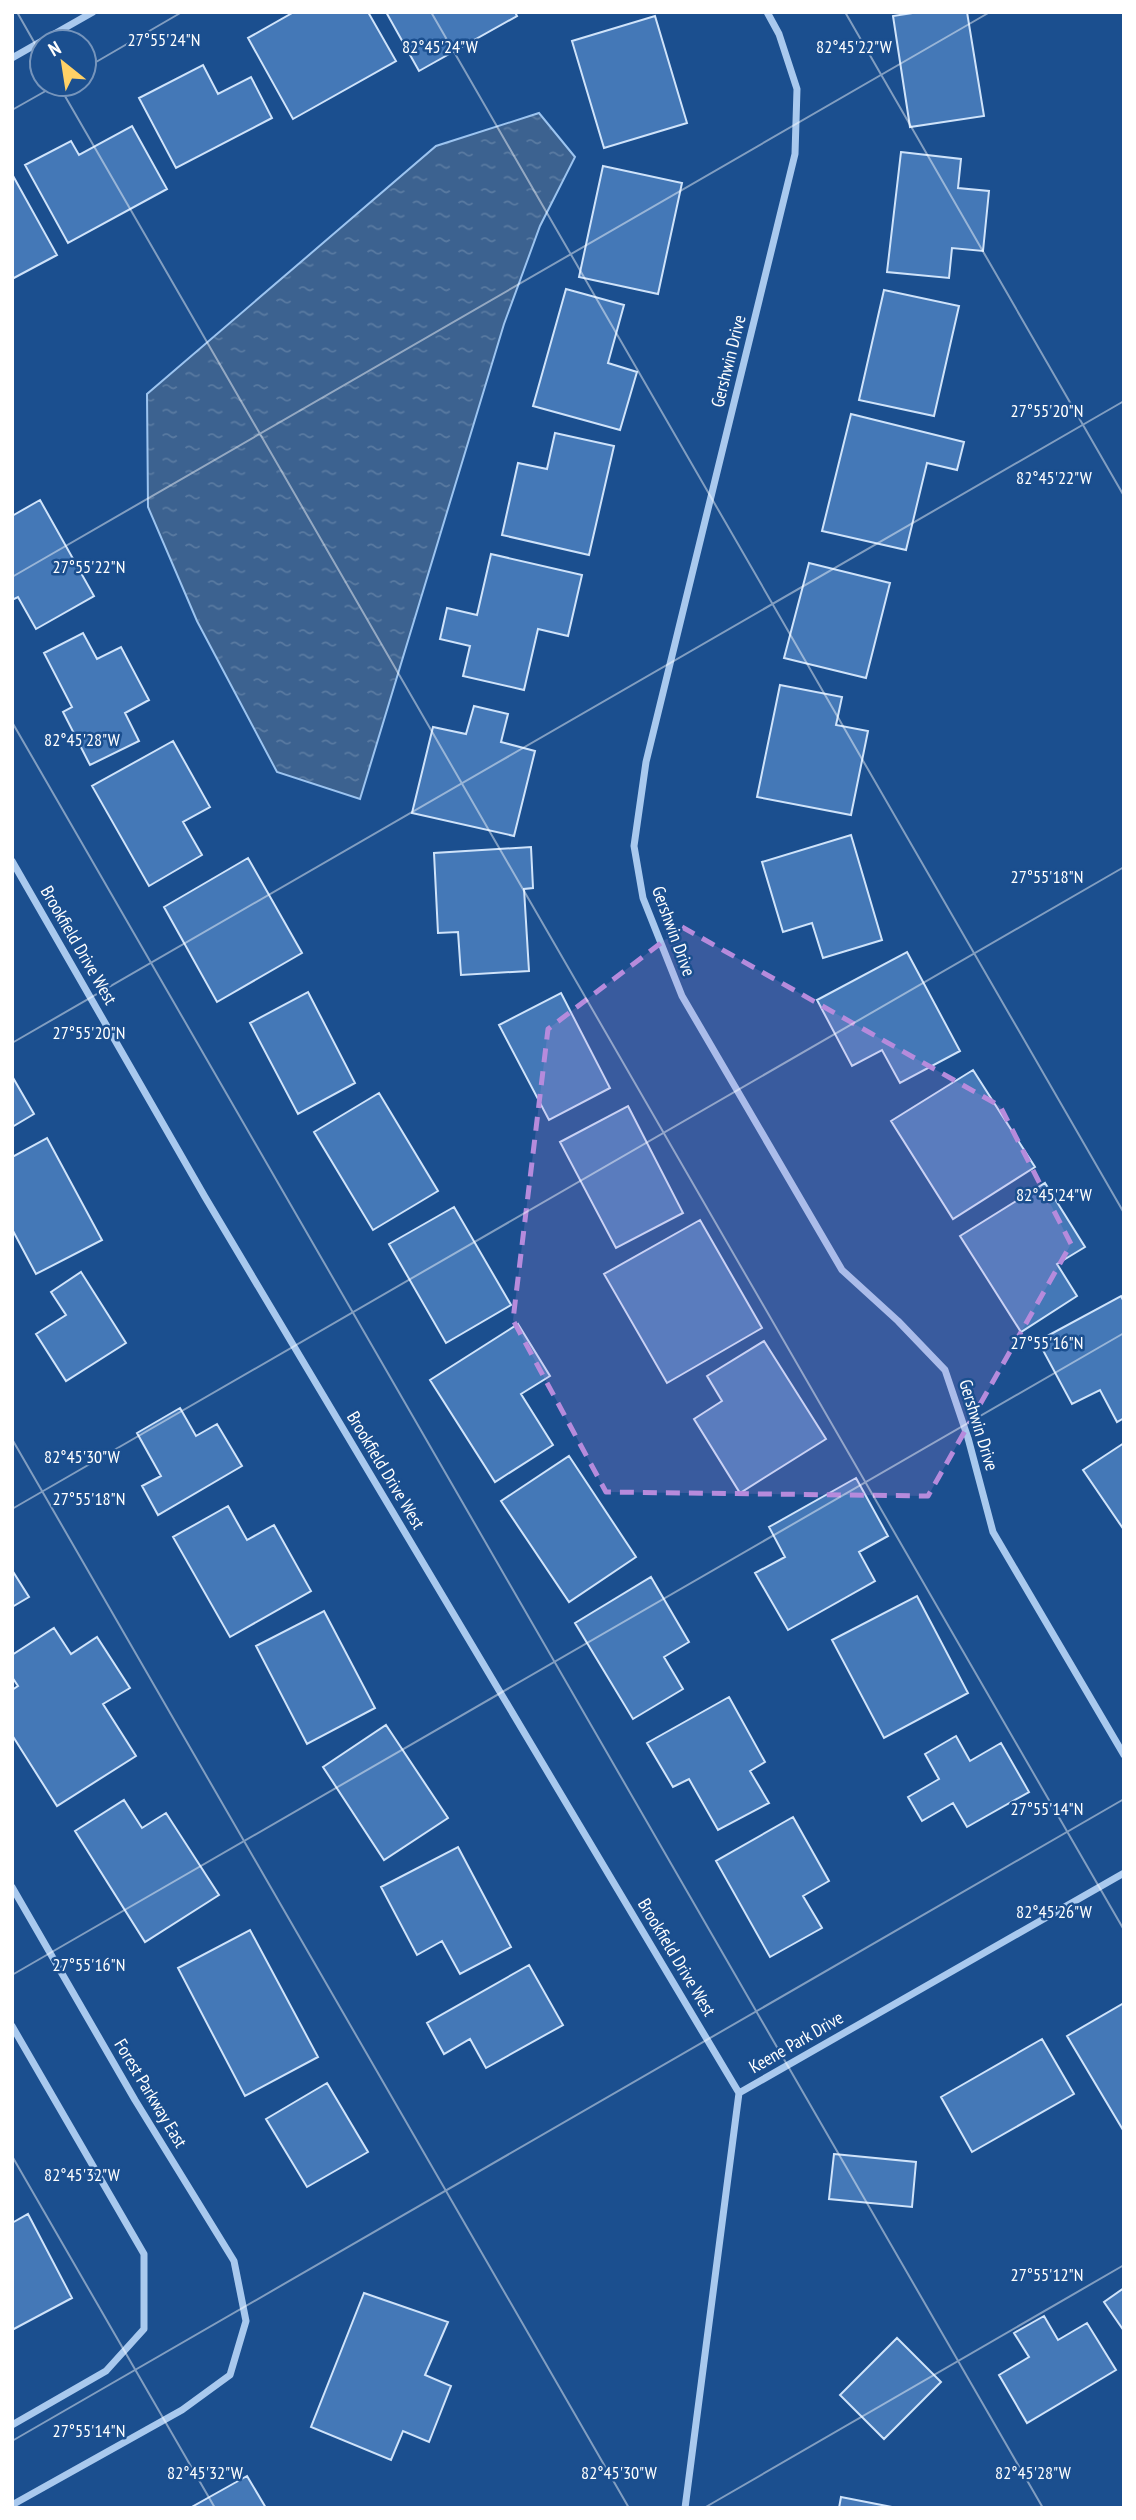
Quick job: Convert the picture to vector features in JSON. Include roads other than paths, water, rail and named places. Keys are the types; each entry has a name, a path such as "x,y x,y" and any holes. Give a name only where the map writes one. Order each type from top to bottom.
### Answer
{"street":[{"path":"12,58 93,12"},
{"name":"Gershwin Drive","path":"767,12 779,34 797,89 795,154 646,762 634,846 643,898 682,996 842,1270 898,1321 945,1370 968,1438 993,1532 1124,1755"},
{"name":"Brookfield Drive West","path":"12,861 205,1197 739,2093"},
{"name":"Keene Park Drive","path":"685,2508 739,2093 1124,1873"},
{"name":"Forest Parkway East","path":"12,1887 135,2099 234,2261 246,2321 230,2375 182,2410 12,2505"},
{"path":"12,2026 144,2254 144,2329 106,2371 12,2425"}],"water":[{"path":"539,113 575,157 540,226 504,324 360,799 277,772 197,621 148,507 147,394 436,146"}]}
